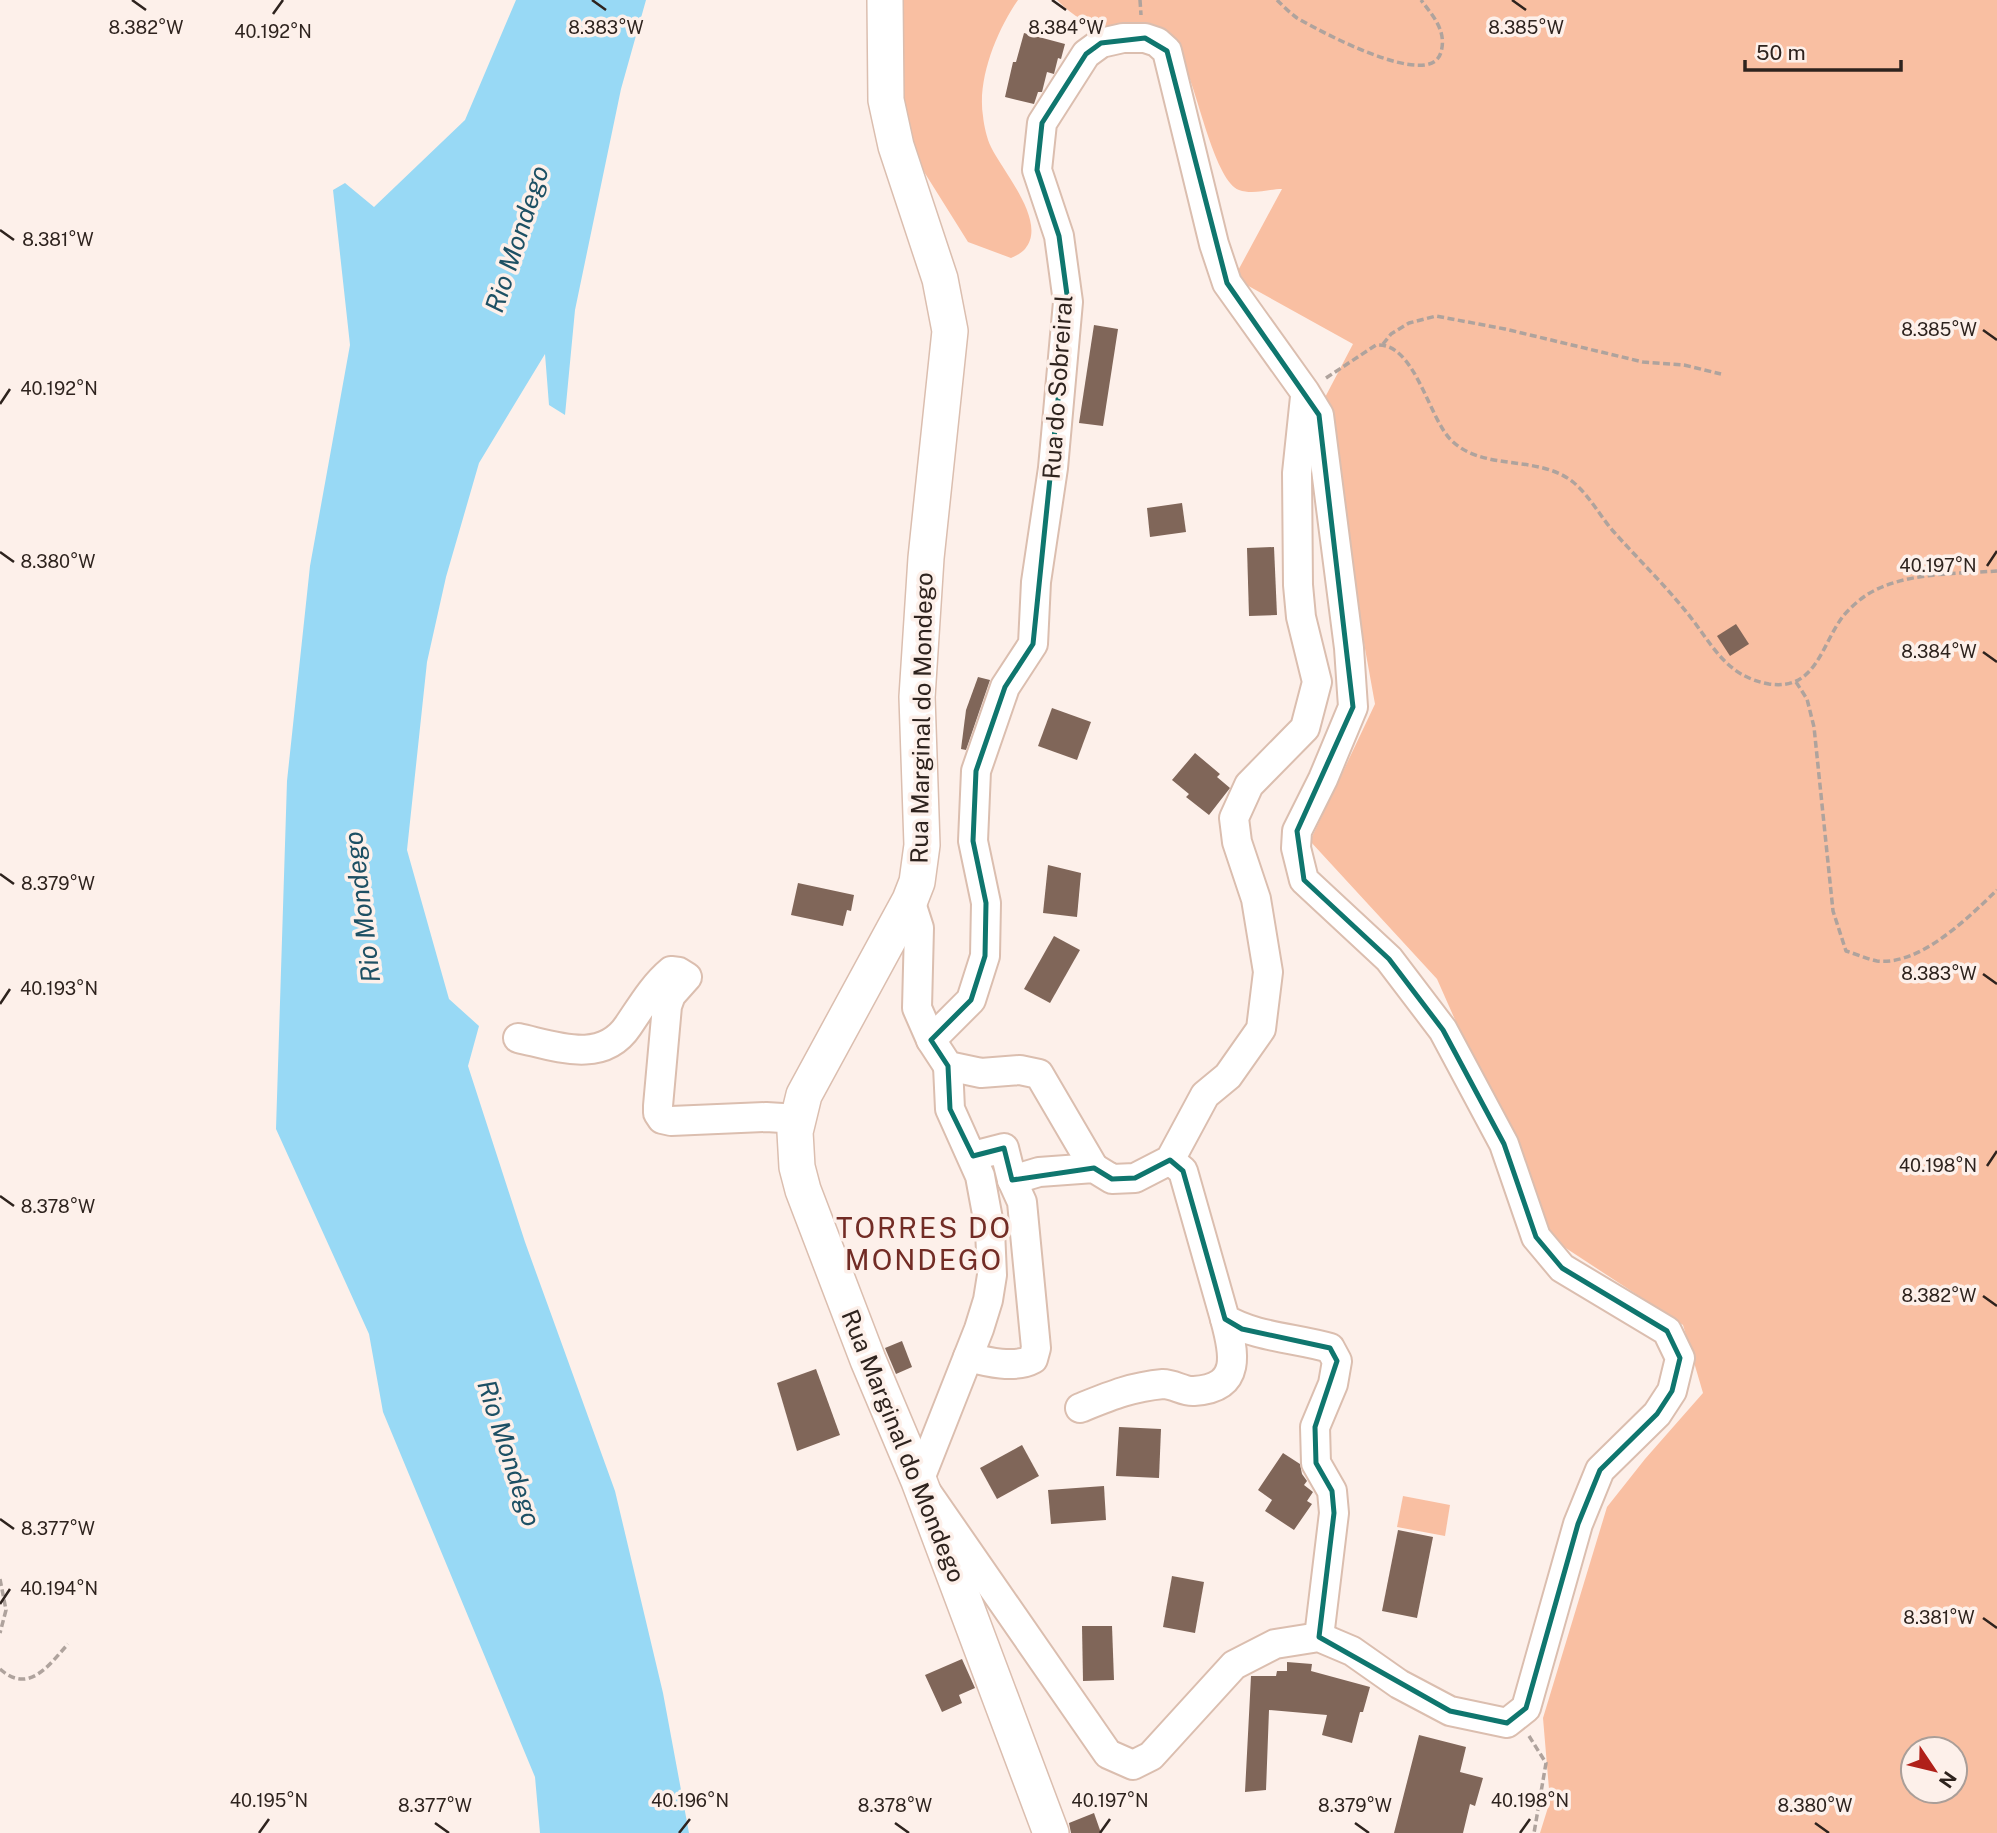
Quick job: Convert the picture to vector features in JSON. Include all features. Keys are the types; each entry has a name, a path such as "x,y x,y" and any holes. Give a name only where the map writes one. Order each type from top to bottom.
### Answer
{"main road":[{"name":"Rua Marginal do Mondego","path":"885,0 886,100 896,146 940,279 950,331 926,558 917,697 922,845 917,882 910,900 804,1096 795,1132 797,1167 803,1191 868,1360 919,1481 1051,1833"}],"street":[{"name":"Rua do Sobreiral","path":"931,1040 971,1000 985,956 986,903 973,841 975,771 1005,687 1033,644 1036,582 1053,468 1068,302 1059,236 1037,170 1042,123 1086,54 1101,43 1123,38 1145,38 1157,42 1167,51 1214,244 1227,283 1305,391 1318,415 1349,648 1353,707 1323,779 1297,831 1296,848 1304,880 1390,959 1443,1030 1504,1144 1536,1237 1562,1268 1667,1331 1680,1358 1672,1391 1657,1414 1600,1470 1578,1524 1526,1708 1516,1716"},
{"path":"948,1066 981,1073 1020,1070 1039,1074 1094,1168 1112,1179 1135,1178 1170,1160 1205,1095 1228,1076 1261,1029 1268,972 1256,899 1237,842 1234,818 1249,785 1306,728 1317,681 1301,617 1298,585 1297,473 1305,391"},
{"path":"910,900 919,928 917,1008 931,1040 948,1066 950,1109 973,1156 982,1184 993,1265 988,1300 919,1481 1108,1754 1133,1765 1151,1756 1234,1665 1275,1644 1319,1637 1352,1651 1399,1684 1450,1711 1507,1723 1516,1716"},
{"path":"518,1038 579,1051 593,1051 613,1042 625,1031 660,981 671,971 680,972 687,977 671,995 663,1024 658,1113 663,1119 671,1121 766,1117 799,1119"},
{"path":"968,1357 999,1363 1022,1363 1033,1359 1036,1351 1021,1202 1004,1148 973,1156"},
{"path":"1080,1408 1131,1388 1167,1384 1193,1392 1220,1384 1233,1368 1233,1348 1183,1171 1170,1160"},
{"path":"1012,1180 1039,1172 1094,1168"},
{"path":"1225,1319 1242,1329 1300,1339 1330,1348 1337,1361 1333,1384 1315,1427 1316,1463 1332,1490 1334,1513 1319,1637"}],"path":[{"path":"1277,0 1295,17 1384,59 1415,67 1431,65 1440,57 1444,43 1439,24 1421,0"},
{"path":"1383,344 1391,334 1409,323 1436,316 1505,329 1643,362 1684,365 1721,374"},
{"path":"1305,391 1376,345 1383,344 1403,356 1449,439 1466,452 1511,464 1544,467 1573,483 1688,613 1717,655 1740,675 1770,684 1796,682 1812,670 1844,615 1868,594 1894,583 1929,575 1997,571"},
{"path":"1796,682 1807,699 1814,727 1833,911 1846,951 1879,961 1911,957 1960,925 1997,890"},
{"path":"0,1579 6,1610 0,1633"},
{"path":"0,1669 8,1676 25,1680 39,1674 68,1644"},
{"path":"1516,1716 1546,1763 1534,1833"}],"highlighted area":[{"path":"1145,38 1167,51 1227,283 1319,415 1353,707 1297,831 1304,880 1389,959 1443,1030 1504,1144 1536,1237 1562,1268 1667,1331 1680,1358 1672,1391 1657,1414 1600,1470 1578,1524 1526,1708 1507,1723 1450,1711 1319,1637 1334,1513 1332,1491 1316,1463 1315,1427 1337,1361 1330,1348 1242,1329 1225,1319 1183,1171 1170,1160 1135,1178 1112,1179 1094,1168 1012,1180 1004,1148 973,1156 950,1109 948,1066 931,1040 971,1000 985,956 986,903 973,841 976,771 1005,687 1033,644 1068,302 1059,236 1037,170 1042,123 1086,54 1101,43"}],"shaded area":[{"path":"897,0 1018,0 990,55 982,102 984,124 990,144 1021,197 1031,225 1031,238 1025,249 1011,258 968,242 901,135"},
{"path":"1057,0 1997,0 1997,1833 1540,1833 1550,1801 1543,1718 1607,1507 1703,1393 1683,1325 1552,1239 1437,979 1310,841 1375,704 1321,405 1353,344 1234,278 1282,189 1244,191 1231,184 1215,155 1187,72 1170,44 1109,32 1083,20"},
{"path":"1403,1496 1450,1505 1445,1536 1397,1527"}],"water":[{"name":"Rio Mondego","path":"516,0 646,0 621,89 575,310 565,415 549,405 545,354 479,463 446,577 427,662 407,850 449,999 479,1026 468,1066 525,1242 615,1491 663,1693 689,1833 540,1833 535,1777 383,1412 369,1334 276,1129 287,781 310,566 350,345 333,190 345,183 374,207 465,120"}],"building":[{"path":"1024,33 1065,44 1054,74 1047,72 1042,92 1038,92 1034,104 1005,97 1013,62 1016,62"},
{"path":"1094,325 1118,329 1103,426 1079,423"},
{"path":"1182,503 1186,532 1150,537 1147,508"},
{"path":"1274,547 1277,615 1249,616 1247,548"},
{"path":"1736,624 1749,644 1730,656 1717,636"},
{"path":"978,677 990,680 966,750 961,749 966,710"},
{"path":"1052,708 1091,722 1077,760 1038,746"},
{"path":"1195,753 1220,774 1217,777 1230,788 1209,815 1186,797 1189,794 1172,780"},
{"path":"1048,865 1081,873 1077,917 1043,913"},
{"path":"798,883 854,895 851,911 847,910 843,926 791,915"},
{"path":"1054,936 1080,950 1050,1003 1024,989"},
{"path":"902,1341 912,1367 896,1374 885,1348"},
{"path":"816,1369 840,1435 797,1451 777,1383"},
{"path":"1119,1427 1161,1429 1159,1478 1116,1476"},
{"path":"1022,1445 1039,1476 997,1499 980,1468"},
{"path":"1283,1453 1300,1464 1307,1481 1304,1485 1313,1492 1307,1501 1312,1504 1294,1530 1265,1511 1272,1500 1258,1490"},
{"path":"1104,1486 1106,1520 1051,1524 1048,1490"},
{"path":"1398,1530 1433,1537 1417,1618 1382,1611"},
{"path":"1172,1576 1204,1582 1195,1633 1163,1627"},
{"path":"1082,1626 1112,1626 1114,1680 1083,1681"},
{"path":"962,1659 975,1688 959,1695 962,1703 942,1712 925,1675"},
{"path":"1287,1662 1312,1664 1311,1671 1370,1687 1363,1712 1360,1712 1352,1743 1322,1735 1327,1715 1269,1710 1266,1790 1245,1792 1251,1676 1276,1676 1277,1671 1287,1671"},
{"path":"1419,1735 1466,1747 1460,1772 1483,1778 1475,1806 1470,1804 1463,1833 1394,1833"},
{"path":"1094,1813 1101,1833 1071,1833 1069,1823"}],"district":[{"name":"TORRES DO MONDEGO","path":"924,1244"}]}
